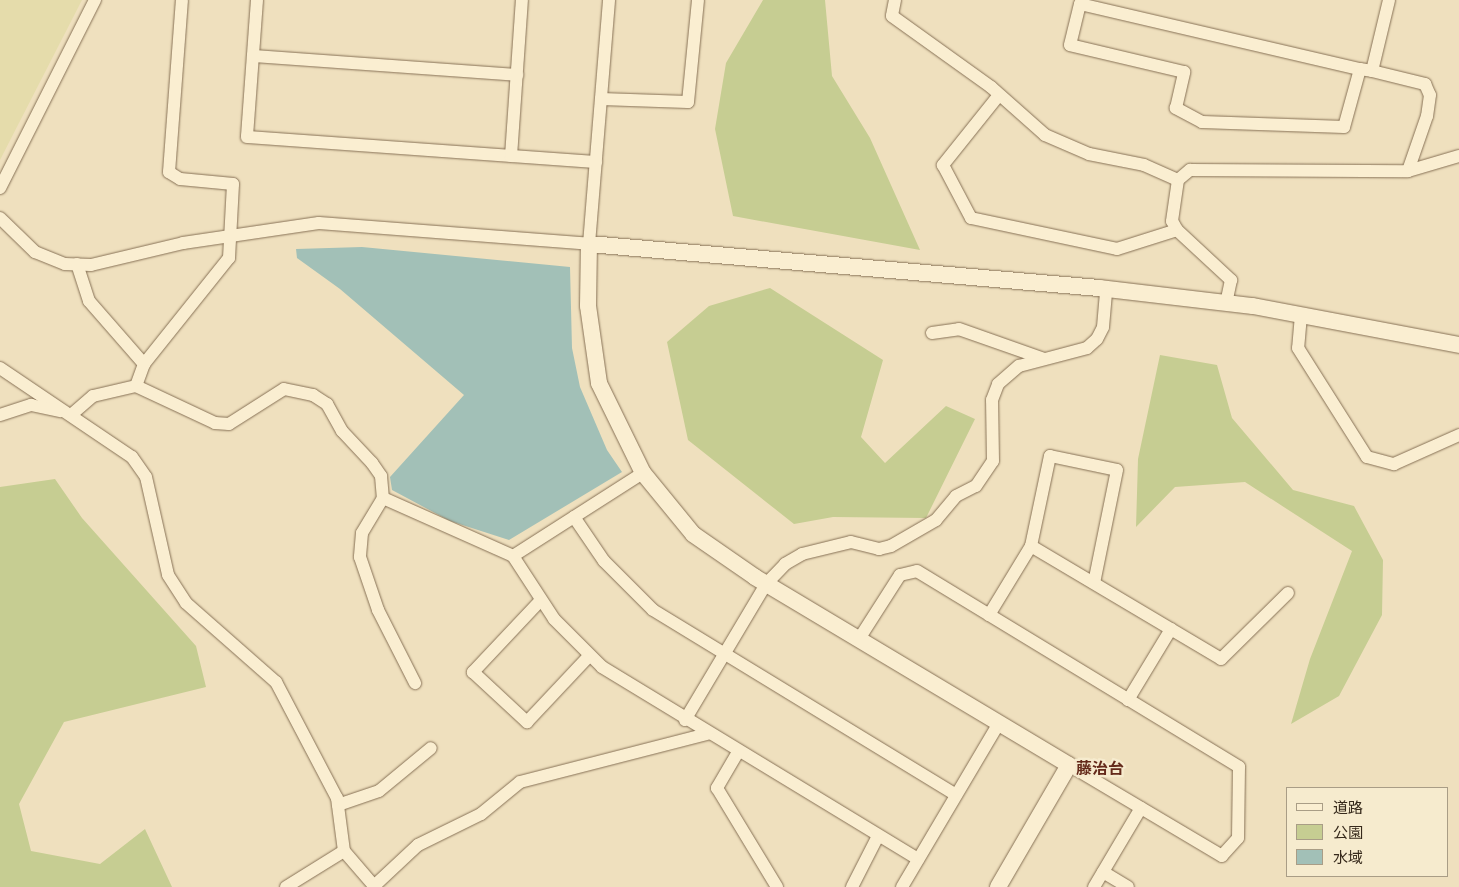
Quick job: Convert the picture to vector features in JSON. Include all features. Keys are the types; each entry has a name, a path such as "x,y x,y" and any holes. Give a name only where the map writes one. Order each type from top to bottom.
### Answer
{"street":[{"path":"0,188 95,0"},
{"path":"136,386 144,364 229,258 233,184 180,179 169,172 182,0"},
{"path":"257,0 247,137 596,162"},
{"path":"511,156 522,0"},
{"path":"609,0 589,244 588,306 599,383 643,473 693,534 766,584 1222,856 1238,838 1239,767 917,571 900,576 859,639"},
{"path":"601,99 688,102 698,0"},
{"path":"895,0 892,16 999,96 1045,135 1089,154 1144,165 1178,180"},
{"path":"1388,0 1366,70 1344,127 1202,122 1176,108 1184,72 1070,45 1080,4 1366,70 1425,84 1430,95 1408,171"},
{"path":"253,56 517,76"},
{"path":"999,96 943,165 971,218 1117,249 1176,230"},
{"path":"1226,303 1231,280 1176,230 1172,221 1178,180 1190,170 1408,171 1459,156"},
{"path":"0,218 35,252 77,264 111,262 230,236 319,223 1106,288 1226,303 1301,315 1459,345"},
{"path":"77,264 93,307 144,364"},
{"path":"685,720 766,584 802,554 851,542 879,549 891,546 936,520 956,496 976,486 993,461 992,400 998,384 1019,366 1087,348 1097,340 1104,326 1106,288"},
{"path":"1301,315 1298,348 1367,457 1394,464 1459,435"},
{"path":"932,333 959,329 1044,359"},
{"path":"0,368 132,457 146,477 168,575 186,602 276,682 316,751 338,805 344,851 374,887 418,845 481,814 520,782 707,734"},
{"path":"0,415 30,405 68,414 93,396 136,386 215,423 229,424 284,389 313,395 326,404 342,431 372,463 381,476 383,498 362,533 360,557 378,610 415,683"},
{"path":"989,615 1031,546 1050,456 1117,470 1094,584"},
{"path":"513,556 643,473"},
{"path":"383,498 513,556 540,601 589,656 707,734 918,860"},
{"path":"574,517 627,588 723,656 956,795"},
{"path":"1031,546 1221,659 1288,593"},
{"path":"540,601 473,672 527,722 589,656"},
{"path":"1128,700 1171,629"},
{"path":"902,887 999,723"},
{"path":"338,805 379,791 431,748"},
{"path":"738,752 717,788 777,887"},
{"path":"998,887 1069,765"},
{"path":"1094,887 1141,808"},
{"path":"852,887 878,836"},
{"path":"286,887 344,851"},
{"path":"1103,872 1128,887"}],"shaded area":[{"path":"0,0 82,0 0,160"}],"green space":[{"path":"763,0 825,0 832,76 870,138 920,250 733,216 715,129 726,63"},
{"path":"770,288 883,360 861,437 885,463 946,406 975,419 926,518 833,517 794,524 688,440 667,342 709,306"},
{"path":"1160,355 1217,365 1232,418 1293,490 1354,506 1383,560 1382,615 1339,696 1291,724 1310,659 1352,551 1245,482 1175,487 1136,527 1138,459"},
{"path":"55,479 82,518 196,646 206,687 64,722 19,804 31,851 100,864 145,829 172,887 0,887 0,487"}],"water":[{"path":"362,247 570,267 572,348 580,387 607,450 622,472 509,540 450,521 392,490 390,477 464,395 340,289 297,258 296,249"}],"district":[{"name":"藤治台","path":"1100,768"}]}
